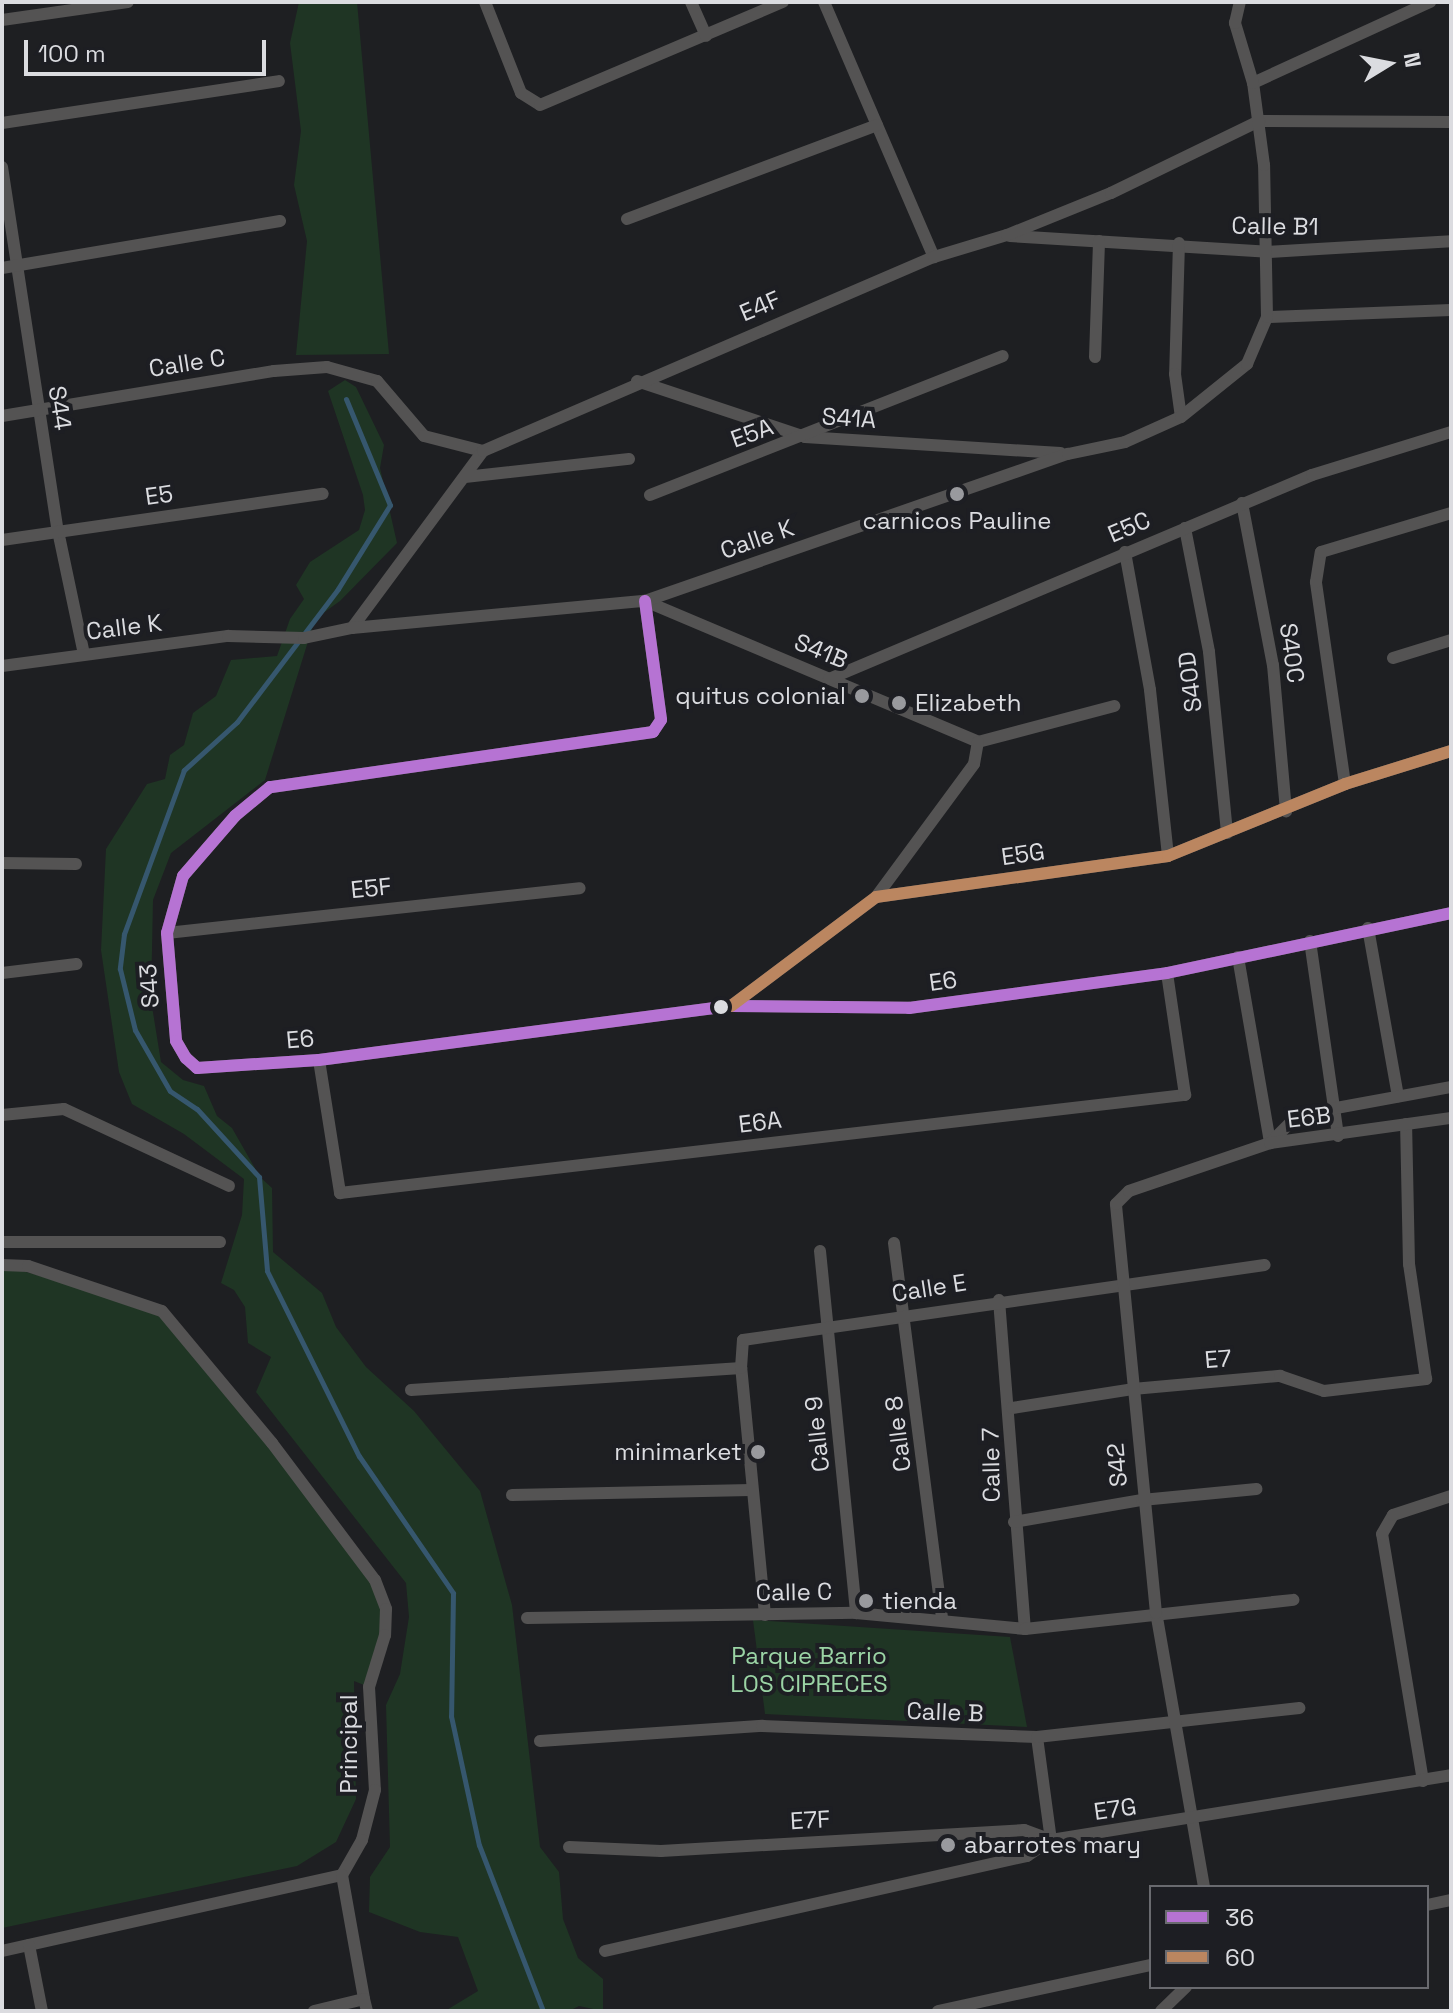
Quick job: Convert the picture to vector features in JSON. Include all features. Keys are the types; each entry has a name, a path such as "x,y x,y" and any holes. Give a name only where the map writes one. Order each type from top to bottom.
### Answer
{"street":[{"path":"2,20 128,2"},
{"path":"485,2 521,93 533,104 547,104 783,2"},
{"path":"691,2 706,36"},
{"path":"824,2 934,257"},
{"name":"Calle K","path":"2,666 228,636 304,638 352,628 645,601 1068,454 1125,442 1181,417 1247,364 1267,317 1268,252 1259,121 1253,83 1235,23 1240,2"},
{"path":"1253,83 1430,2"},
{"path":"2,123 279,81"},
{"path":"1259,121 1451,122"},
{"name":"E4F","path":"483,451 637,381 934,257 1007,235 1201,153 1259,121"},
{"path":"627,219 877,125"},
{"name":"S44","path":"2,167 58,531 84,654"},
{"path":"2,268 280,221"},
{"name":"Calle B1","path":"1007,235 1179,243 1268,252 1451,241"},
{"path":"1095,357 1099,241"},
{"path":"1179,243 1175,374 1181,417"},
{"path":"1267,317 1451,310"},
{"name":"E5A","path":"650,495 805,437 1003,356"},
{"name":"Calle C","path":"2,416 274,371 327,367 377,381 424,436 483,451"},
{"name":"S41A","path":"637,381 805,437 1068,454"},
{"name":"E5C","path":"829,679 1242,503 1337,466 1451,432"},
{"path":"352,628 483,451"},
{"path":"465,477 629,459"},
{"name":"E5","path":"2,540 323,494"},
{"name":"S40C","path":"1242,503 1273,665 1286,811"},
{"path":"1345,784 1316,582 1317,565 1326,546 1451,513"},
{"name":"S40D","path":"1185,528 1209,652 1227,833"},
{"path":"1125,552 1150,690 1168,856"},
{"name":"S41B","path":"645,601 978,742"},
{"name":"S43","path":"197,1068 176,1041 167,933 183,876 235,816 270,787 653,732 661,720 645,601"},
{"path":"1393,658 1451,640"},
{"path":"876,897 974,764 978,742 1114,706"},
{"name":"E5G","path":"731,1006 876,897 1168,856 1286,811 1345,784 1451,751"},
{"path":"2,863 76,864"},
{"name":"E5F","path":"167,933 580,888"},
{"name":"E6","path":"197,1068 319,1060 731,1006 909,1008 1167,973 1368,928 1451,913"},
{"path":"1368,928 1398,1096"},
{"path":"1310,941 1338,1136"},
{"path":"1238,957 1270,1143"},
{"path":"2,973 76,964"},
{"name":"E6A","path":"319,1060 340,1193 1185,1095 1167,973"},
{"name":"E6B","path":"1270,1143 1292,1118 1334,1107 1451,1087"},
{"path":"2,1115 64,1109 229,1186"},
{"name":"E6B","path":"1270,1143 1451,1118"},
{"name":"E7","path":"1012,1408 1133,1389 1285,1376 1328,1391 1426,1379 1409,1264 1406,1124"},
{"name":"S42","path":"1204,1885 1194,1821 1172,1723 1156,1613 1114,1213 1120,1198 1270,1143"},
{"path":"2,1242 220,1242"},
{"name":"Calle 8","path":"894,1243 907,1314 942,1620"},
{"name":"Calle 9","path":"820,1251 856,1613"},
{"name":"Principal","path":"2,1265 28,1266 162,1311 375,1580 386,1609 385,1635 369,1687 375,1790 362,1840 342,1875"},
{"name":"Calle E","path":"741,1368 743,1340 999,1300 1265,1265"},
{"name":"Calle 7","path":"999,1300 1012,1408 1014,1522 1025,1629"},
{"path":"411,1390 741,1368 765,1615"},
{"path":"1014,1522 1142,1500 1256,1489"},
{"path":"512,1495 751,1490"},
{"path":"1423,1781 1382,1534 1393,1515 1451,1496"},
{"name":"Calle C","path":"527,1618 856,1613 1025,1629 1293,1600"},
{"name":"Calle B","path":"540,1741 762,1726 1037,1737 1299,1708"},
{"path":"1037,1737 1051,1840"},
{"name":"E7G","path":"605,1951 1027,1856 1051,1840 1194,1821 1451,1775"},
{"name":"E7F","path":"569,1847 661,1851 1024,1830 1051,1840"},
{"path":"2,1951 342,1875 365,2005 314,2011"},
{"path":"1429,1905 1451,1900"},
{"path":"29,1945 42,2011"},
{"path":"938,2011 1149,1965"},
{"path":"1161,2011 1184,1989"}],"green space":[{"path":"299,2 357,2 389,354 296,355 307,241 294,185 301,131 290,43"},
{"path":"345,380 356,387 384,445 380,468 397,543 340,601 315,619 265,780 171,853 153,900 151,1000 161,1062 183,1080 204,1086 217,1116 232,1128 260,1177 272,1188 273,1252 322,1293 336,1327 366,1367 414,1411 480,1491 512,1605 540,1847 559,1872 563,1919 578,1958 603,1979 603,2011 579,2006 569,2011 445,2011 478,1991 458,1937 420,1932 369,1912 370,1877 390,1847 386,1705 400,1674 409,1617 406,1583 256,1392 271,1357 248,1343 245,1307 234,1290 221,1283 242,1215 244,1179 184,1134 132,1104 119,1072 101,950 106,849 147,784 165,779 170,755 184,745 193,713 216,696 231,660 277,656 290,619 304,599 296,585 310,562 359,530 365,510 363,495 328,391"},
{"path":"2,1265 162,1311 375,1580 386,1609 369,1687 354,1681 356,1799 336,1842 297,1866 2,1928"},
{"name":"Parque Barrio LOS CIPRECES","path":"753,1620 1010,1637 1027,1727 765,1714"}],"waterway":[{"path":"346,399 390,505 338,589 237,722 184,770 124,934 120,969 135,1030 170,1091 197,1109 259,1177 267,1271 359,1456 453,1593 451,1716 479,1845 543,2011"}],"transit line":[{"name":"36","path":"645,601 661,720 653,732 270,787 235,816 183,876 167,933 176,1041 186,1058 197,1068 319,1060 731,1006 909,1008 1167,973 1451,913"},
{"name":"60","path":"731,1006 876,897 1168,856 1345,784 1451,751"}],"place":[{"name":"carnicos Pauline","path":"957,494"},
{"name":"quitus colonial","path":"862,696"},
{"name":"Elizabeth","path":"899,703"},
{"name":"minimarket","path":"758,1452"},
{"name":"tienda","path":"866,1601"},
{"name":"abarrotes mary","path":"948,1845"}]}
